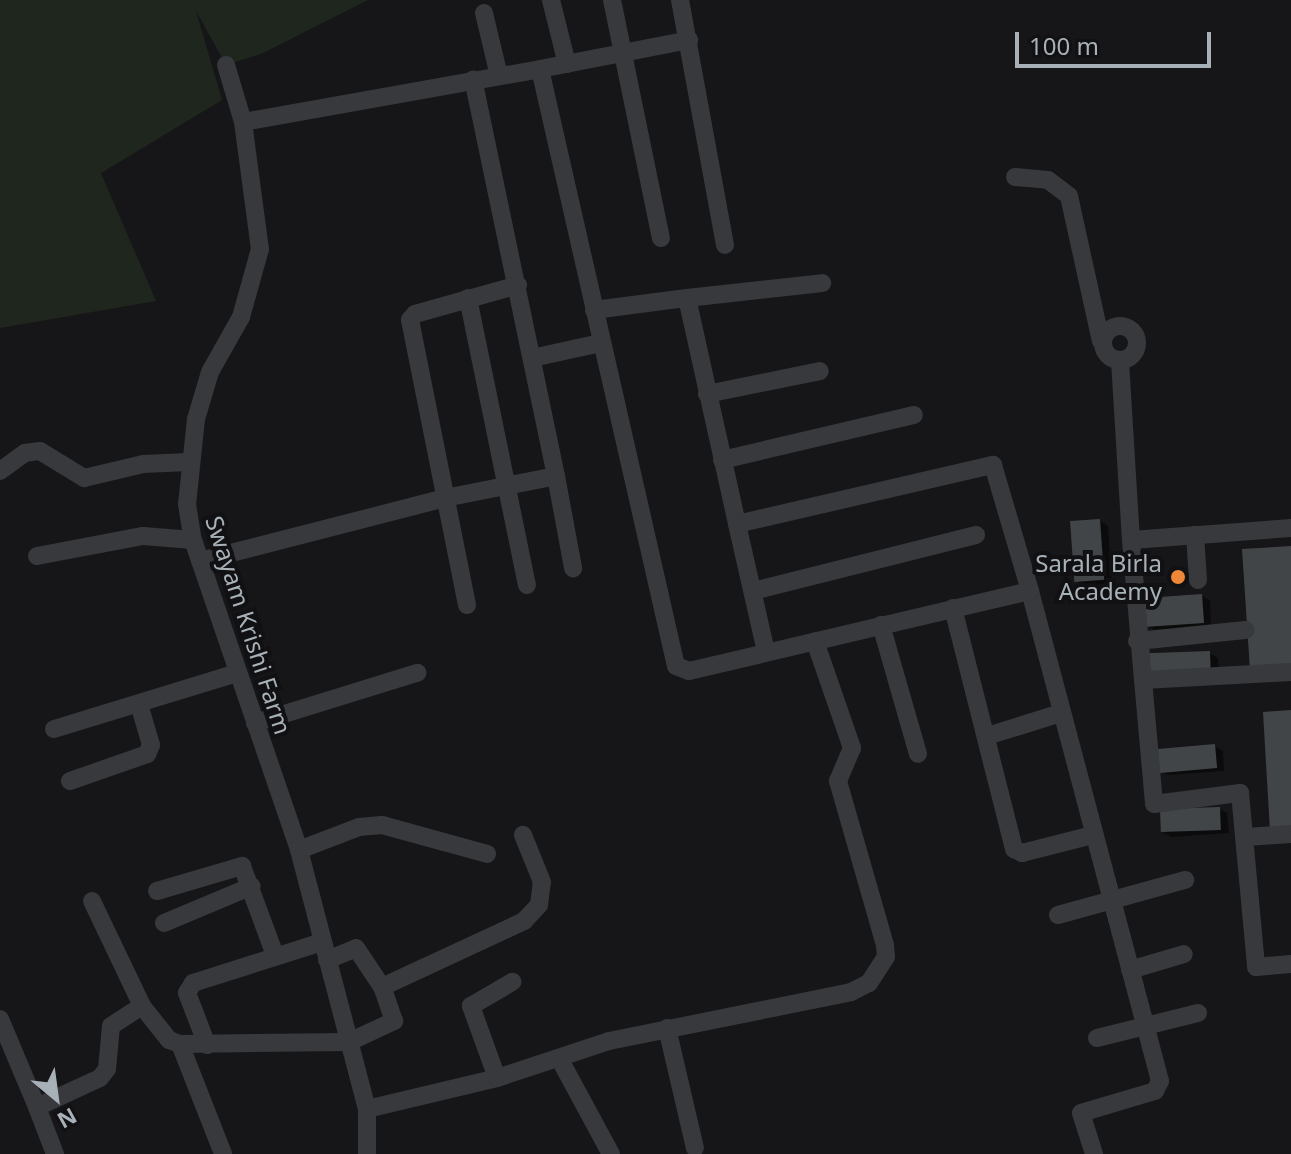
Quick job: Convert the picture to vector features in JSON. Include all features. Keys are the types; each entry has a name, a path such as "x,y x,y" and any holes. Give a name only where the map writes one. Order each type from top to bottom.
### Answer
{"street":[{"path":"551,0 567,64"},
{"path":"612,0 661,238"},
{"path":"680,0 725,245"},
{"path":"484,13 499,76"},
{"path":"243,122 689,40"},
{"name":"Swayam Krishi Farm","path":"226,65 243,122 260,249 241,317 210,372 188,462 193,540 299,850 367,1109 367,1154"},
{"path":"540,69 672,660 689,671 1030,591"},
{"path":"473,80 518,285 573,568"},
{"path":"1015,177 1048,180 1069,196 1101,341 1108,356 1120,361"},
{"path":"594,310 822,283"},
{"path":"467,605 410,320 415,314 518,285"},
{"path":"468,298 527,585"},
{"path":"687,298 766,652"},
{"path":"1101,341 1116,326 1133,332 1136,350 1120,361"},
{"path":"532,358 601,343"},
{"path":"1120,361 1137,641 1154,804 1240,793 1256,967 1291,964"},
{"path":"707,394 820,371"},
{"path":"722,460 914,415"},
{"path":"0,471 25,453 40,451 84,478 143,464 188,462"},
{"path":"737,524 993,465 1030,591 1159,1087 1081,1113 1094,1154"},
{"path":"200,561 445,498 556,476"},
{"path":"1131,540 1291,528"},
{"path":"753,591 976,535"},
{"path":"1195,535 1198,580"},
{"path":"37,556 143,536 193,540"},
{"path":"953,608 1014,849 1022,853 1093,835"},
{"path":"881,625 918,754"},
{"path":"1137,641 1245,630"},
{"path":"367,1109 497,1078 667,1028 851,992 869,983 886,957 838,781 852,748 815,641"},
{"path":"1143,680 1291,672"},
{"path":"54,729 237,673"},
{"path":"255,723 417,673"},
{"path":"70,781 147,754 151,745 139,704"},
{"path":"987,736 1061,713"},
{"path":"299,850 359,827 382,825 487,854"},
{"path":"1246,837 1291,834"},
{"path":"382,987 524,921 539,905 542,882 523,835"},
{"path":"157,891 239,864 252,886 275,955"},
{"path":"1058,915 1185,880"},
{"path":"164,923 252,886"},
{"path":"92,901 142,1006 169,1040 180,1044 207,1045 349,1042 394,1021 382,987 356,948 275,955 189,986 207,1045"},
{"path":"1130,970 1184,954"},
{"path":"497,1078 471,1006 512,982"},
{"path":"37,1107 100,1078 107,1069 111,1026 142,1006"},
{"path":"1097,1038 1198,1013"},
{"path":"0,1019 55,1154"},
{"path":"667,1028 695,1148"},
{"path":"180,1044 223,1154"},
{"path":"559,1058 611,1154"}],"shaded area":[{"path":"0,0 368,0 263,53 226,65 196,11 222,100 101,173 156,301 0,328"}],"building":[{"path":"1100,519 1104,580 1074,582 1070,521"},
{"path":"1291,546 1291,667 1250,670 1242,549"},
{"path":"1202,594 1204,623 1144,627 1142,598"},
{"path":"1210,651 1211,674 1147,676 1146,653"},
{"path":"1291,710 1291,829 1270,831 1263,712"},
{"path":"1215,744 1217,768 1157,773 1155,749"},
{"path":"1220,807 1221,830 1161,832 1160,809"}],"place":[{"name":"Sarala Birla Academy","path":"1178,577"}]}
